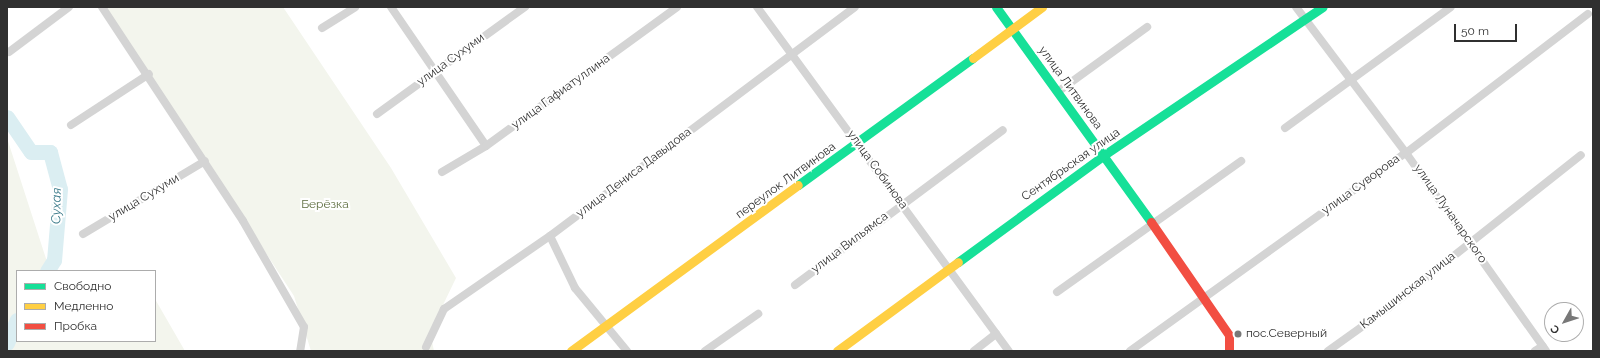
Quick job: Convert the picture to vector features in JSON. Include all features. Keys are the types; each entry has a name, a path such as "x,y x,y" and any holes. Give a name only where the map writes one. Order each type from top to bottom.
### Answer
{"street":[{"path":"10,52 69,7"},
{"path":"102,7 205,161 304,327 300,351"},
{"path":"322,28 355,7"},
{"path":"391,7 486,146"},
{"name":"улица Сухуми","path":"377,114 525,7"},
{"name":"улица Гафиатуллина","path":"442,172 486,146 677,7"},
{"name":"улица Собинова","path":"758,7 1009,351"},
{"name":"улица Дениса Давыдова","path":"426,347 444,309 550,236 793,55 854,7"},
{"name":"улица Литвинова","path":"996,7 1205,297 1229,335 1228,351"},
{"name":"переулок Литвинова","path":"571,351 858,144 1011,28 1042,7"},
{"name":"улица Луначарского","path":"1296,7 1406,153 1545,348"},
{"name":"Сентябрьская улица","path":"837,351 948,268 1104,155 1323,7"},
{"path":"1286,128 1451,7"},
{"name":"улица Суворова","path":"1130,351 1406,153 1588,14"},
{"path":"1058,91 1147,27"},
{"path":"71,125 148,74"},
{"name":"улица Вильямса","path":"795,285 1003,130"},
{"name":"Камышинская улица","path":"1328,351 1388,308 1469,242 1581,155"},
{"name":"улица Сухуми","path":"83,234 205,161"},
{"path":"1057,292 1152,222 1241,161"},
{"path":"550,236 575,288 627,351"},
{"path":"705,351 758,314"},
{"path":"974,351 996,334"},
{"path":"1535,351 1545,348"}],"green space":[{"name":"Берёзка","path":"105,7 283,7 391,168 456,278 430,332 434,351 311,351 294,296"},
{"path":"7,138 50,270 16,270 16,342 156,342 156,301 185,351 7,351"}],"waterway":[{"name":"Сухая","path":"7,117 31,152 50,152 60,189 54,260 48,270"},
{"name":"Сухая","path":"7,343 16,322"}],"traffic: fast":[{"path":"996,7 1151,222"},
{"path":"958,262 1104,155 1323,7"},
{"path":"798,185 973,58"}],"traffic: slow":[{"path":"973,58 1042,7"},
{"path":"571,351 798,185"},
{"path":"837,351 958,262"}],"traffic: jam":[{"path":"1151,222 1229,335 1229,351"}],"place":[{"name":"пос.Северный","path":"1238,334"}]}
